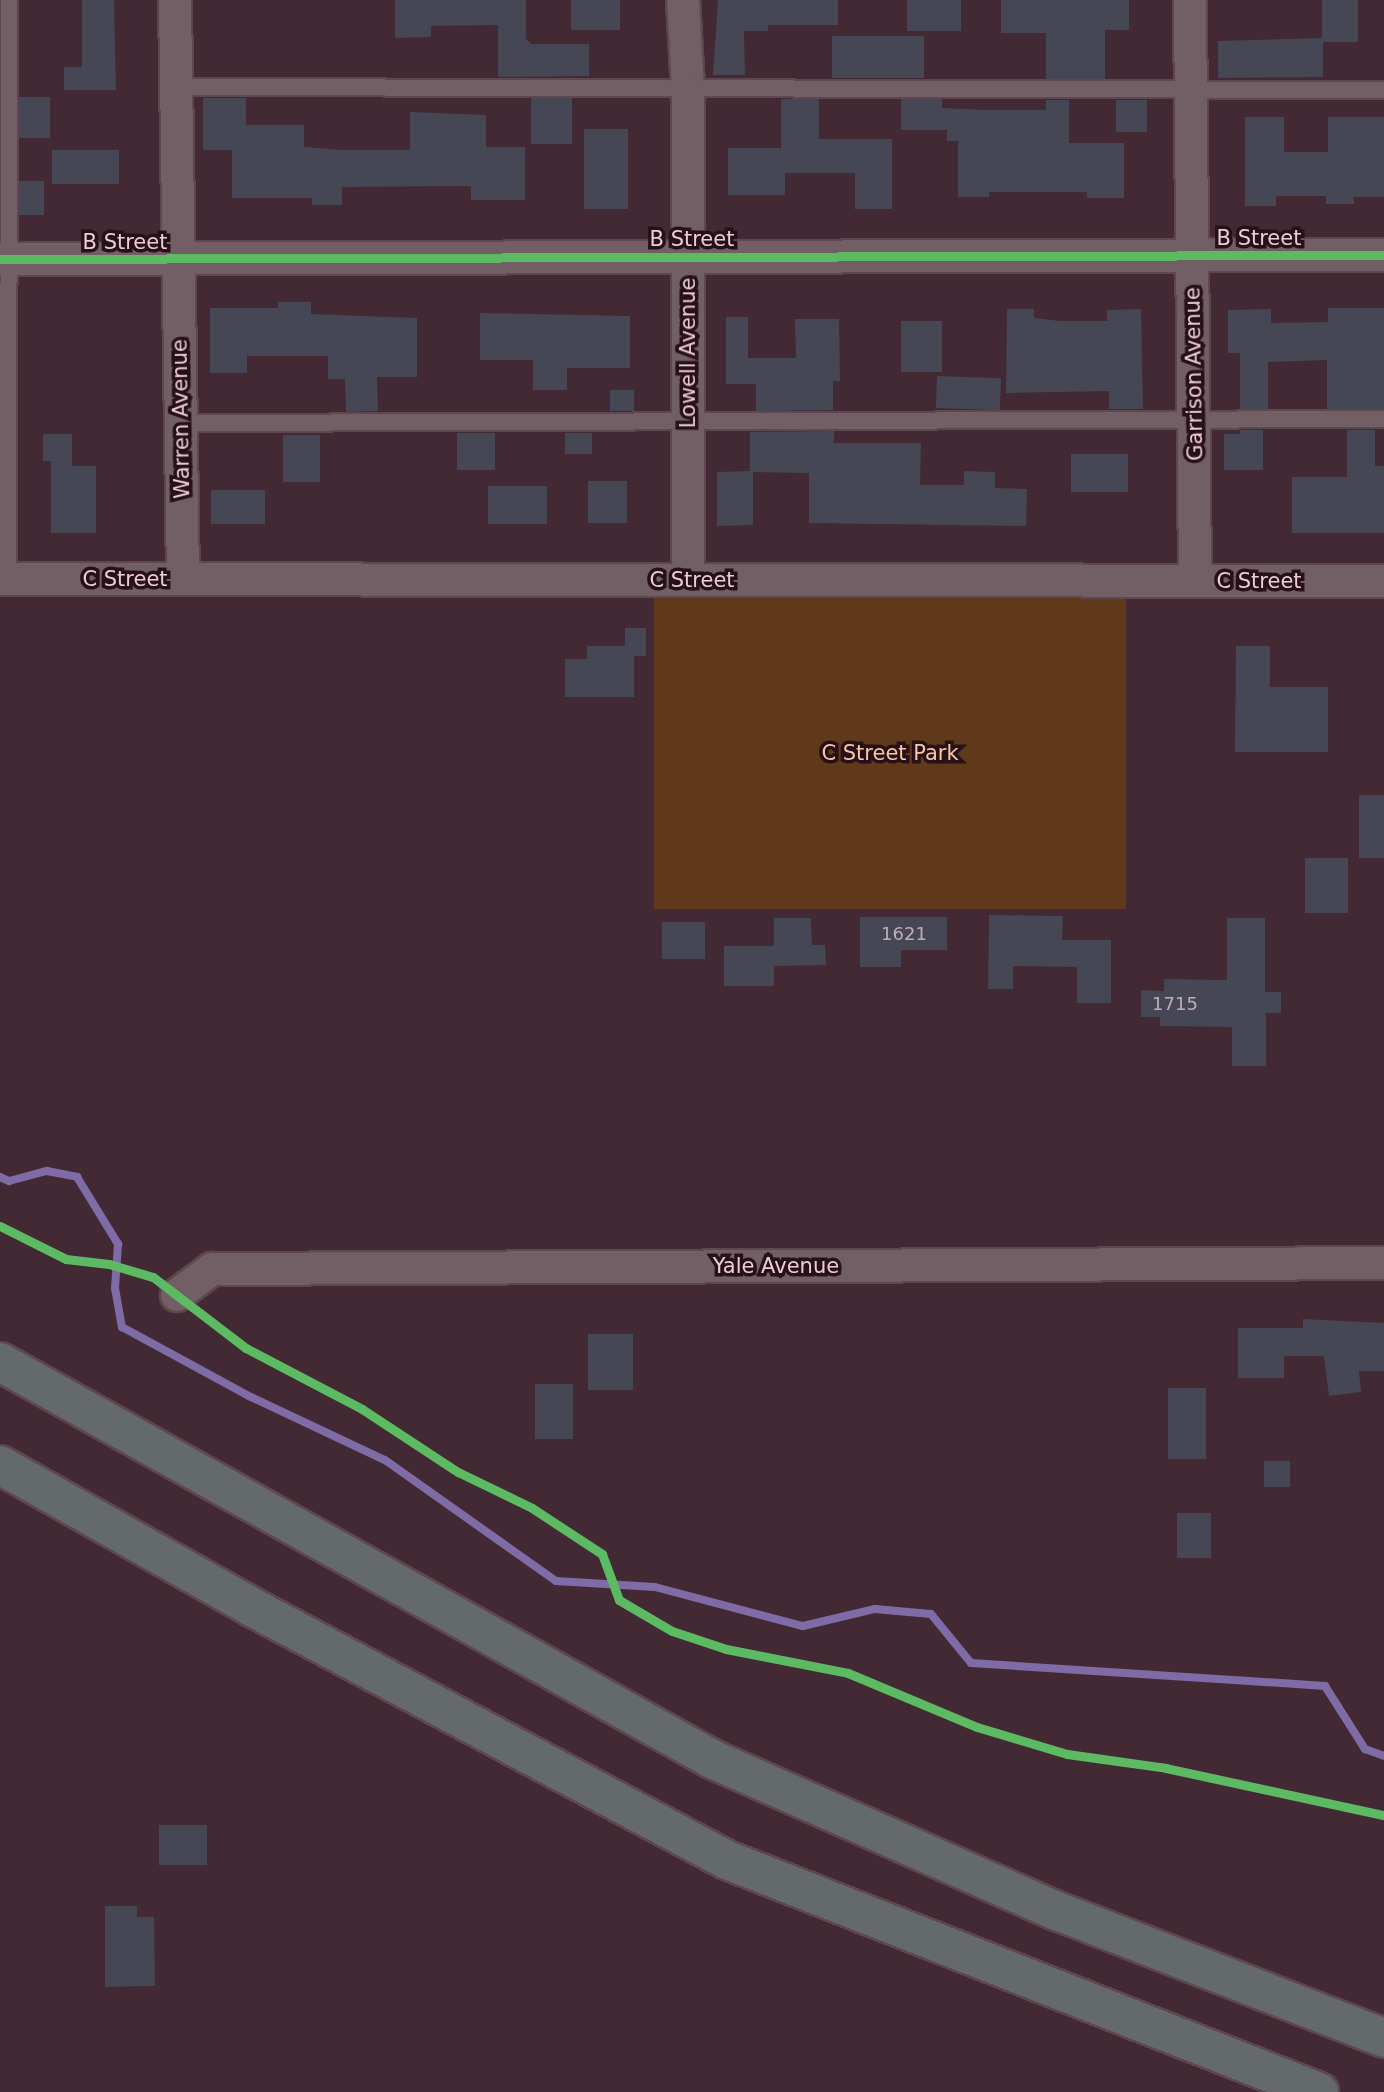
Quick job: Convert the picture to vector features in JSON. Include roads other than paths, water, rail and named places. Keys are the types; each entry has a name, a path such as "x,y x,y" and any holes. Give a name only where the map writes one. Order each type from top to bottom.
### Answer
{"highway":[{"path":"0,1362 712,1759 1057,1911 1384,2038"},
{"path":"0,1465 250,1606 727,1860 1319,2092"}],"street":[{"name":"Warren Avenue","path":"175,0 176,260 183,423 183,579"},
{"name":"Lowell Avenue","path":"683,0 688,89 688,580"},
{"name":"Garrison Avenue","path":"1190,0 1195,581"},
{"name":"B Street","path":"5,259 1384,255"},
{"name":"C Street","path":"4,579 1384,581"},
{"name":"Yale Avenue","path":"177,1295 212,1269 1384,1263"}],"lane":[{"path":"4,579 9,0"},
{"path":"176,87 1384,90"},
{"path":"183,423 1384,419"}],"waterway":[{"path":"0,1177 9,1181 47,1171 77,1177 118,1244 115,1288 122,1327 251,1397 385,1460 556,1581 655,1587 803,1626 875,1609 931,1614 971,1663 1325,1686 1365,1749 1384,1756"}],"park label":[{"name":"C Street Park","path":"890,753"}]}
